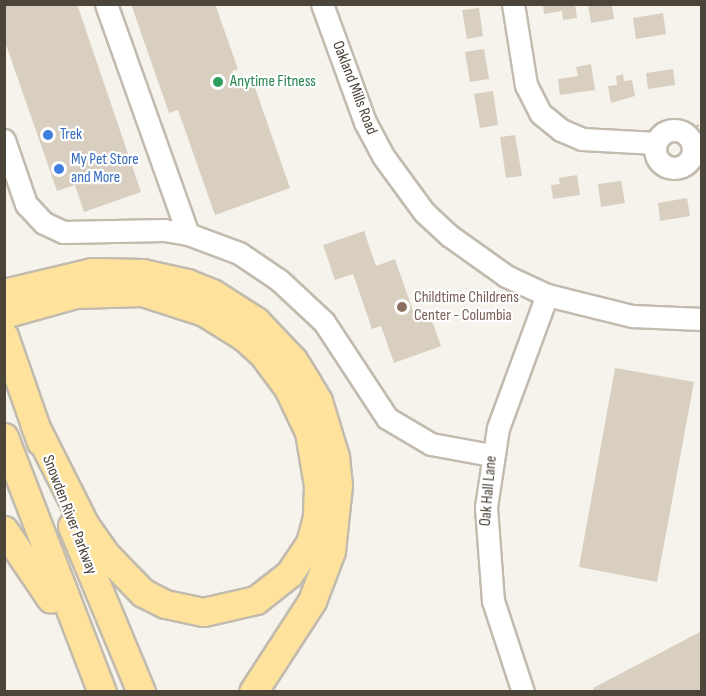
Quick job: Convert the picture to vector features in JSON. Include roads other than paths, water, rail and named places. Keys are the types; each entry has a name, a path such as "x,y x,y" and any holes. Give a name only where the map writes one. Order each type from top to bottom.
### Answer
{"main road":[{"path":"4,293 92,272 142,273 187,283 256,321 293,360 318,401 335,457 338,485 331,551 312,601 254,692"},
{"path":"4,314 75,294 142,292 196,308 244,338 262,352 288,388 309,432 318,485 317,517 310,543 289,574 256,600 203,612 165,604 143,593 105,555 85,525 35,426"},
{"name":"Snowden River Parkway","path":"7,344 35,426 141,692"},
{"name":"Snowden River Parkway","path":"4,437 102,692"},
{"path":"4,530 53,603 96,692"}],"street":[{"path":"106,4 188,234"},
{"name":"Oakland Mills Road","path":"322,4 365,122 403,187 424,212 476,257 547,295 632,316 702,319"},
{"path":"513,4 525,85 540,113 561,130 582,139 657,143 672,130 694,129 693,152 679,167 662,163 657,143"},
{"path":"4,140 26,204 44,223 63,232 136,229 188,234 239,253 305,303 324,322 373,398 394,423 431,444 491,455"},
{"name":"Oak Hall Lane","path":"523,692 501,632 489,573 486,507 491,455 508,391 547,295"}],"place":[{"name":"Anytime Fitness","path":"218,82"},
{"name":"Trek","path":"48,135"},
{"name":"My Pet Store and More","path":"59,169"},
{"name":"Childtime Childrens Center - Columbia","path":"402,307"}]}
